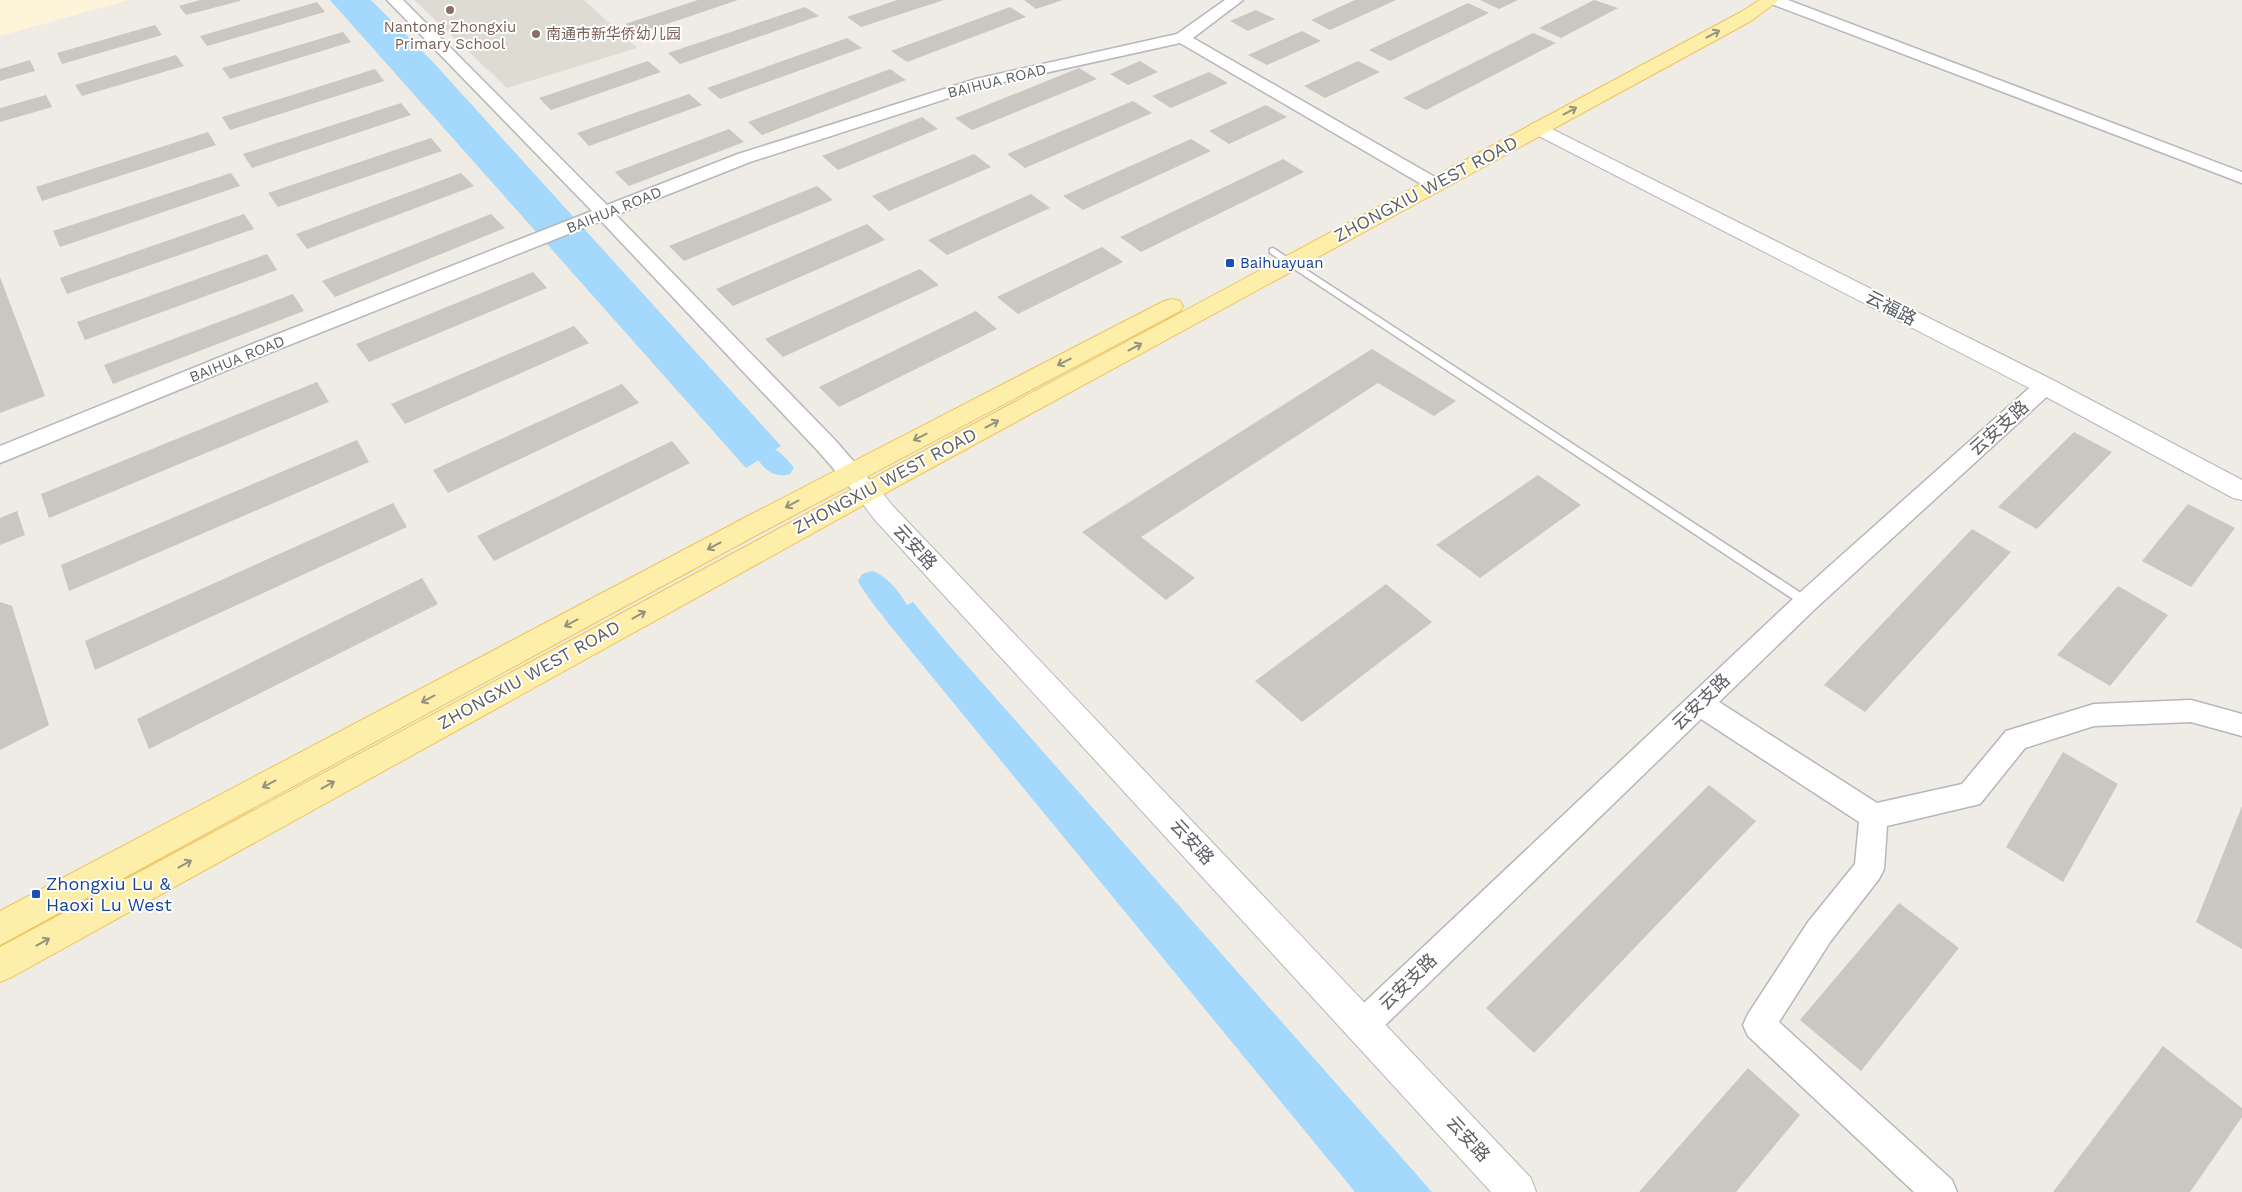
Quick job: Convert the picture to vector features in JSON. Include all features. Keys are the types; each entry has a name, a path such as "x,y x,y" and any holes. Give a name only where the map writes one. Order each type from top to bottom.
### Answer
{"main road":[{"name":"ZHONGXIU WEST ROAD","path":"0,929 858,483 1426,179 1727,9 1739,0"},
{"name":"ZHONGXIU WEST ROAD","path":"1426,179 1538,128 1745,16 1771,0"},
{"name":"ZHONGXIU WEST ROAD","path":"0,965 775,540 858,483"}],"street":[{"path":"394,0 597,217 827,446 858,483"},
{"name":"BAIHUA ROAD","path":"0,455 262,348 744,158 982,82 1182,38 1235,0"},
{"path":"1774,0 2242,178"},
{"path":"1182,38 1426,179"},
{"name":"云福路","path":"1538,128 2045,386 2242,491"},
{"name":"云安支路","path":"1363,1025 1806,602 2045,386"},
{"name":"云安路","path":"858,483 1517,1192"},
{"path":"1699,704 1874,816 1970,795 2016,739 2094,715 2192,711 2242,725"},
{"path":"1874,816 1870,869 1819,932 1758,1025 1940,1192"}],"lane":[{"path":"1281,257 1806,602"}],"shaded area":[{"path":"0,0 129,0 0,36"},
{"name":"南通市新华侨幼儿园","path":"414,0 584,0 637,48 507,88"}],"water":[{"path":"330,0 370,0 373,2 432,61 781,446 746,468"},
{"path":"913,602 947,643 1432,1192 1355,1192 883,617"}],"building":[{"path":"200,0 240,1 186,15 179,6"},
{"path":"698,0 738,0 637,34 625,24"},
{"path":"897,0 944,0 861,27 847,17"},
{"path":"1024,0 1063,0 1036,9"},
{"path":"1355,0 1396,0 1330,30 1311,20"},
{"path":"1480,0 1518,0 1499,9"},
{"path":"1594,0 1618,8 1561,38 1539,28"},
{"path":"317,2 325,12 207,46 200,36"},
{"path":"1468,3 1489,13 1390,61 1369,50"},
{"path":"805,7 819,16 680,64 668,53"},
{"path":"1010,7 1026,17 907,62 891,51"},
{"path":"1256,10 1275,19 1248,31 1230,21"},
{"path":"155,25 162,35 62,64 57,53"},
{"path":"1302,31 1321,41 1267,65 1248,55"},
{"path":"343,32 351,42 230,79 222,68"},
{"path":"1533,33 1556,43 1426,110 1403,98"},
{"path":"847,38 862,48 720,99 707,88"},
{"path":"176,55 184,66 82,96 75,85"},
{"path":"30,60 35,71 0,81 0,69"},
{"path":"648,61 661,72 551,110 539,98"},
{"path":"1140,61 1158,72 1128,85 1110,74"},
{"path":"1358,61 1380,72 1325,98 1304,86"},
{"path":"1079,68 1097,79 972,130 955,118"},
{"path":"375,69 384,81 230,130 222,117"},
{"path":"890,69 906,80 762,135 748,122"},
{"path":"1209,72 1228,83 1171,108 1152,96"},
{"path":"689,94 702,105 589,146 577,133"},
{"path":"46,95 52,107 0,122 0,108"},
{"path":"1133,101 1152,113 1025,168 1007,154"},
{"path":"401,103 411,115 252,168 243,154"},
{"path":"1266,105 1287,117 1229,144 1209,131"},
{"path":"922,117 938,129 838,170 822,156"},
{"path":"729,129 744,142 629,186 615,172"},
{"path":"208,132 216,145 42,201 36,187"},
{"path":"431,138 442,151 278,207 268,193"},
{"path":"1191,139 1211,151 1083,210 1063,196"},
{"path":"974,154 991,167 889,211 872,196"},
{"path":"1283,159 1304,172 1141,252 1120,237"},
{"path":"231,173 240,186 60,247 53,231"},
{"path":"461,173 474,186 307,249 296,234"},
{"path":"817,186 833,200 684,261 669,246"},
{"path":"1031,194 1050,208 947,255 928,240"},
{"path":"244,214 254,229 67,294 60,278"},
{"path":"491,214 505,228 335,297 322,281"},
{"path":"867,224 885,240 733,306 716,289"},
{"path":"1102,247 1123,262 1018,314 997,297"},
{"path":"267,254 277,270 85,340 77,322"},
{"path":"920,269 939,285 783,357 765,339"},
{"path":"533,272 547,288 369,362 356,344"},
{"path":"0,277 45,396 0,413"},
{"path":"293,294 304,311 113,384 104,365"},
{"path":"976,311 997,329 839,407 819,387"},
{"path":"574,326 589,343 405,424 391,404"},
{"path":"1372,349 1456,401 1434,416 1378,383 1141,537 1195,578 1166,600 1082,532"},
{"path":"317,382 329,402 49,518 41,494"},
{"path":"622,384 639,403 448,493 433,470"},
{"path":"2074,432 2112,452 2037,529 1998,507"},
{"path":"357,440 369,462 69,591 61,565"},
{"path":"672,441 690,463 494,561 477,536"},
{"path":"1538,475 1581,505 1480,578 1436,545"},
{"path":"393,503 407,527 95,670 85,641"},
{"path":"2188,504 2235,528 2191,587 2142,561"},
{"path":"17,511 25,535 0,545 0,518"},
{"path":"1972,529 2011,552 1865,712 1824,685"},
{"path":"422,578 438,604 149,749 137,719"},
{"path":"1386,584 1432,622 1302,722 1255,681"},
{"path":"2118,586 2168,615 2110,686 2057,655"},
{"path":"0,602 12,606 49,725 0,750"},
{"path":"2063,752 2118,784 2063,882 2006,847"},
{"path":"1709,785 1756,821 1534,1053 1486,1008"},
{"path":"2242,806 2242,949 2196,922"},
{"path":"1899,903 1959,948 1861,1071 1800,1020"},
{"path":"2163,1046 2242,1108 2242,1117 2190,1192 2053,1192"},
{"path":"1748,1068 1800,1115 1736,1192 1639,1192"}],"waterway":[{"path":"767,455 781,468"},
{"path":"872,581 896,610"}],"place":[{"name":"Nantong Zhongxiu Primary School","path":"450,10"},
{"name":"南通市新华侨幼儿园","path":"536,34"},
{"name":"Baihuayuan","path":"1230,263"},
{"name":"Zhongxiu Lu & Haoxi Lu West","path":"36,894"}]}
